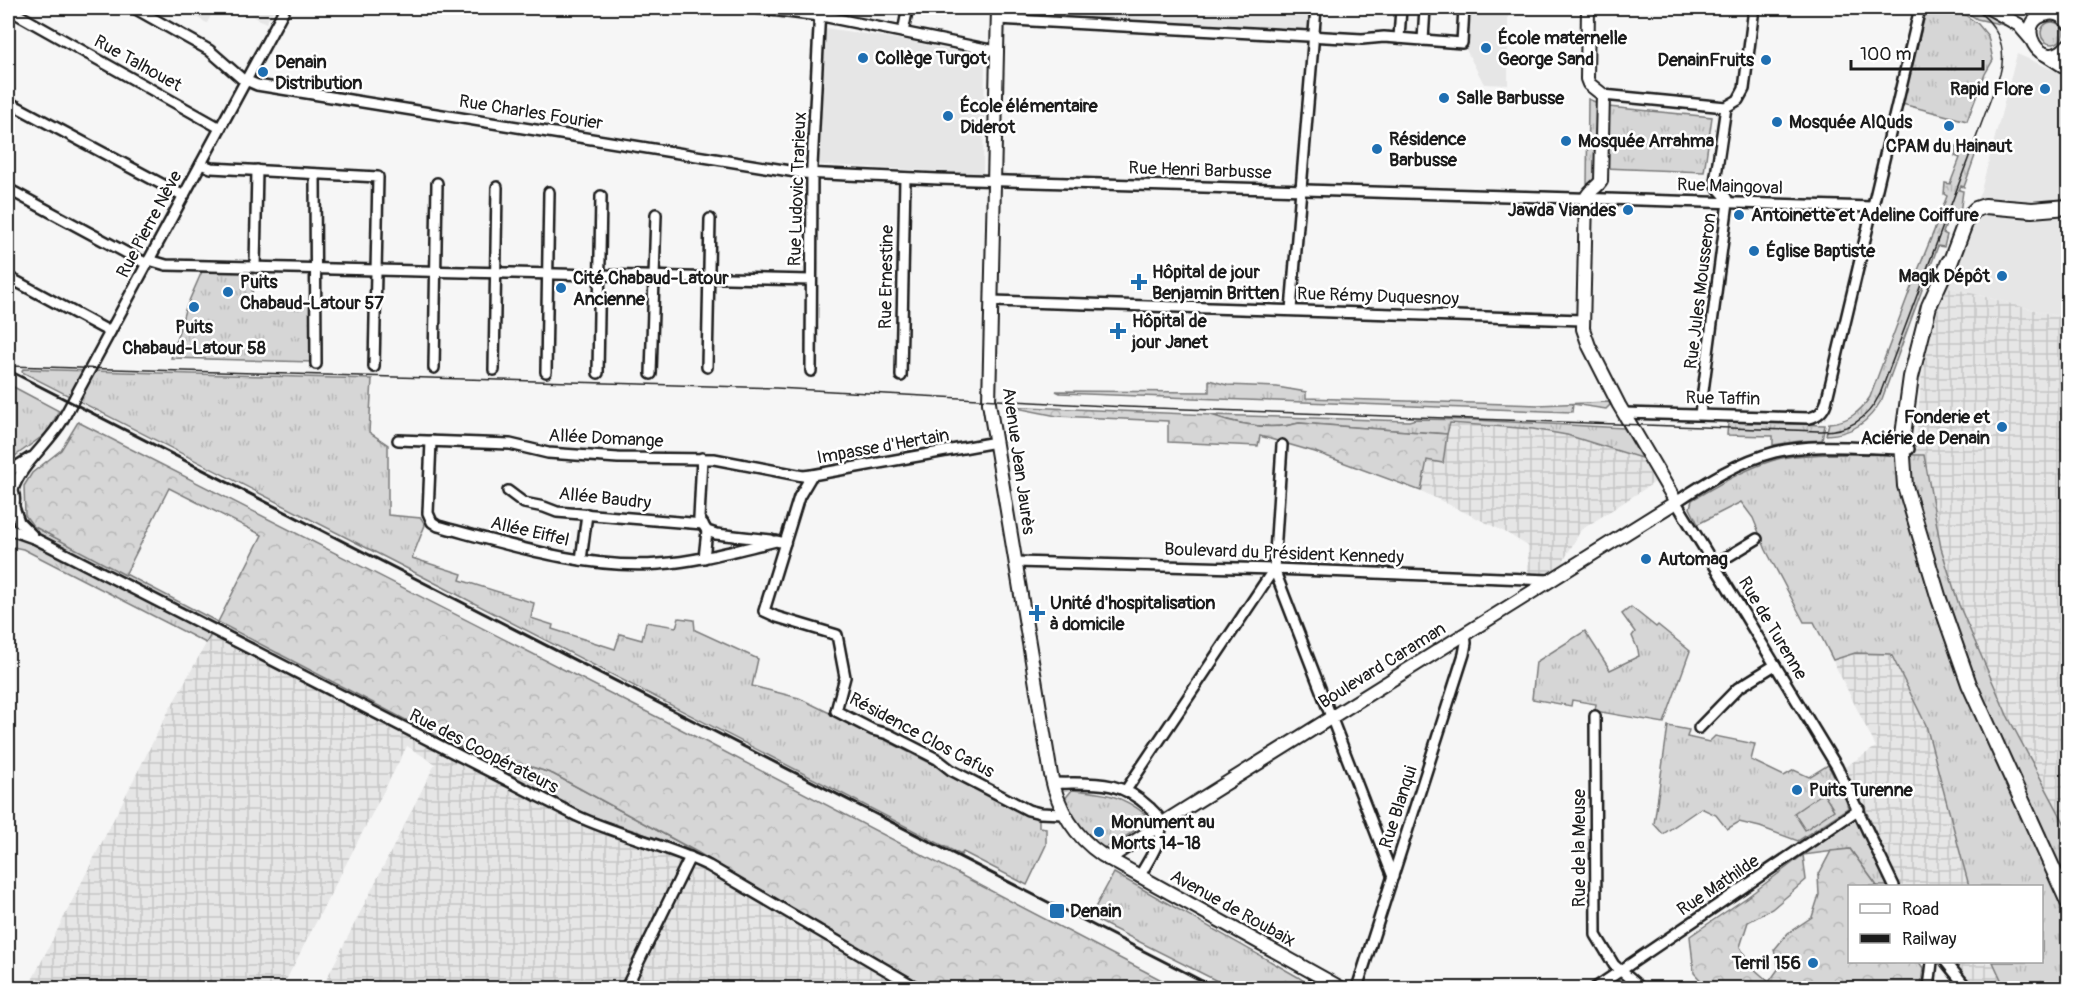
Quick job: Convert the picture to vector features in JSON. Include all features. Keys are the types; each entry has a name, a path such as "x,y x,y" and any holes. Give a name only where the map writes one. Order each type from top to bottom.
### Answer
{"main road":[{"path":"2068,207 2032,210 1981,207 1969,215 1931,298 1909,387 1905,449 1918,526 1939,599 1969,684 2068,902"},
{"path":"1963,228 1984,214 2032,217 2068,215"}],"street":[{"path":"134,8 214,53 246,81"},
{"name":"Rue Pierre Nève","path":"10,486 54,434 285,8"},
{"path":"756,8 820,12 996,51"},
{"path":"1291,310 1316,8"},
{"path":"1399,38 1401,8"},
{"path":"1423,40 1425,8"},
{"path":"998,13 1313,36 1362,39 1399,38 1462,43 1464,8"},
{"path":"1588,8 1587,79 1589,84 1603,95 1726,107 1738,100 1743,92 1754,8"},
{"path":"1872,207 1920,8"},
{"path":"1989,8 2022,28 2036,48 2068,69"},
{"name":"Rue Talhouet","path":"8,9 220,128"},
{"name":"Rue Ludovic Trarieux","path":"811,371 812,174 820,12"},
{"path":"903,32 907,12"},
{"name":"Avenue Jean Jaurès","path":"998,13 989,399 1053,783 1064,814 1084,841 1108,859"},
{"path":"2010,19 2034,22 2046,14 2060,15"},
{"path":"2031,39 2034,22"},
{"path":"2042,52 2056,54 2068,47"},
{"name":"Rue Charles Fourier","path":"246,81 257,85 812,174"},
{"path":"1586,198 1601,181 1603,95"},
{"path":"8,102 184,196"},
{"name":"Rue Jules Mousseron","path":"1700,414 1728,202 1715,182 1726,107"},
{"path":"201,164 211,168 378,177 374,367"},
{"path":"255,267 257,170"},
{"path":"315,174 316,364"},
{"name":"Rue Henri Barbusse","path":"812,174 1586,198"},
{"name":"Rue Ernestine","path":"901,376 905,178"},
{"path":"434,368 437,183"},
{"path":"494,370 497,187"},
{"path":"8,189 148,262 161,264 811,280"},
{"path":"546,372 549,192"},
{"path":"598,373 601,196"},
{"name":"Rue Maingoval","path":"1586,198 1872,207"},
{"name":"Rue de Turenne","path":"1586,198 1583,320 1587,341 1624,413 1676,502 1838,767 1894,885"},
{"name":"Rue Taffin","path":"1624,413 1809,418 1819,414 1826,403 1872,207"},
{"path":"651,374 656,214"},
{"path":"707,367 710,219"},
{"path":"8,277 111,332"},
{"name":"Rue Rémy Duquesnoy","path":"992,301 1583,320"},
{"name":"Allée Domange","path":"398,440 510,444 548,453 601,457 702,458 803,476 812,475"},
{"name":"Allée Eiffel","path":"431,441 428,513 435,524 524,548 581,560 650,565 704,558 780,542"},
{"name":"Impasse d'Hertain","path":"837,635 764,611 780,542 801,492 812,475 996,442"},
{"path":"1282,445 1274,568 1393,876"},
{"path":"1676,502 1735,467 1775,452 1807,448 1905,449"},
{"name":"Rue Pierre Nève","path":"8,472 37,453"},
{"path":"702,458 699,516 705,528 704,558"},
{"path":"8,518 14,507 10,486"},
{"name":"Allée Baudry","path":"508,491 527,505 544,507 557,512 705,528 716,534 780,542"},
{"name":"Boulevard Caraman","path":"1108,859 1676,502"},
{"name":"Rue des Coopérateurs","path":"14,507 19,522 36,539"},
{"path":"581,560 587,514"},
{"name":"Rue des Coopérateurs","path":"8,529 36,539 577,816 609,830 690,857 917,988"},
{"path":"1714,565 1757,539"},
{"name":"Boulevard du Président Kennedy","path":"1016,562 1274,568 1551,580"},
{"path":"1126,790 1274,568"},
{"name":"Rue Blanqui","path":"1357,988 1464,654 1465,634"},
{"name":"Résidence Clos Cafus","path":"837,635 845,677 836,711 938,759 951,770 1028,810 1064,814"},
{"path":"1699,728 1735,690 1775,665"},
{"name":"Rue de la Meuse","path":"1595,716 1596,935 1614,965 1641,988"},
{"path":"1053,783 1110,785 1136,796 1156,814 1161,824 1157,841 1139,877"},
{"name":"Rue Mathilde","path":"1595,988 1859,809"},
{"path":"626,988 690,857"},
{"name":"Avenue de Roubaix","path":"1108,859 1341,988"},
{"path":"1929,988 1932,963"},
{"path":"1947,963 1967,988"}],"shaded area":[{"path":"179,8 215,8 207,23"},
{"path":"237,8 275,8 266,23"},
{"path":"1005,8 1310,8 1309,27 1306,30 1008,12"},
{"name":"École maternelle George Sand","path":"1467,8 1508,8 1508,85 1484,84 1464,46"},
{"path":"820,27 903,40 985,58 983,174 809,164"},
{"path":"2017,54 2058,72 2068,57 2068,319 1945,286 1981,190"},
{"path":"1945,286 2068,319 2068,830 2007,715 1959,605 1941,548 1924,455 1915,454 1921,380"},
{"path":"1449,423 1533,429 1567,435 1641,458 1655,482 1581,530 1564,560 1566,564 1557,571 1528,573 1528,546 1505,532 1421,491 1427,460 1443,462"},
{"path":"218,622 588,815 697,852 930,988 322,988 435,764 407,746 282,988 28,988 167,714"},
{"path":"1855,653 1890,654 1926,725 1969,885 1899,885 1845,767 1876,747 1833,661"},
{"path":"1951,963 1993,963 2005,988 1971,988"}],"green space":[{"path":"1927,8 1951,8 1961,12 1978,24 1988,36 1993,60 1985,74 1967,121 1902,104"},
{"path":"1960,8 1979,8 2007,22 2004,25 1977,19"},
{"path":"2052,22 2060,25 2063,33 2060,41 2052,44 2044,41 2041,33 2044,25"},
{"path":"1588,99 1608,107 1712,117 1704,172 1604,168 1595,184 1587,187"},
{"path":"1966,145 1977,150 1964,187 1961,186 1959,190 1963,191 1960,213 1951,210 1949,215 1941,212 1947,196 1944,194 1945,183 1950,184 1960,158 1955,156 1957,146 1965,148"},
{"path":"1940,216 1948,219 1943,233 1947,235 1944,247 1938,246 1882,399 1872,414 1859,425 1844,432 1826,435 1829,423 1842,421 1853,415 1870,397"},
{"path":"203,269 253,269 252,302 315,305 314,362 171,358 185,310"},
{"path":"23,369 372,379 369,432 388,445 388,515 421,518 425,525 412,558 462,574 460,580 534,603 531,618 553,625 552,629 615,649 620,634 642,640 646,622 676,627 679,618 694,620 695,630 758,659 752,686 799,698 1039,819 1039,827 1046,828 1046,845 1027,885 963,852 961,855 22,372"},
{"path":"1209,380 1227,385 1277,387 1306,392 1306,398 1538,405 1609,402 1610,405 1606,409 1573,404 1572,412 1060,393 1056,391 1209,392"},
{"path":"8,384 59,411 47,433 8,461"},
{"path":"1006,406 1211,415 1233,422 1266,427 1299,423 1447,434 1443,463 1427,460 1421,491 1315,452 1260,436 1258,446 1168,442 1168,421 1057,416"},
{"path":"1211,415 1409,421 1416,419 1474,420 1624,428 1641,458 1567,435 1533,429 1450,423 1447,434 1299,423 1266,427 1233,422"},
{"path":"78,422 702,740 1177,988 930,988 697,852 553,774 474,752 448,742 218,622 262,535 169,488 125,575 33,526 25,515 24,486 32,473 61,450"},
{"path":"1728,422 1825,425 1822,440 1773,445 1773,436 1727,435"},
{"path":"1924,455 1941,548 1959,605 2007,715 2068,830 2068,988 2005,988 1993,963 2043,963 2043,885 1969,885 1926,725 1891,654 1855,653 1833,660 1814,622 1804,622 1766,550 1753,518 1741,502 1698,524 1690,508 1692,500 1731,478 1761,465 1799,456"},
{"path":"33,526 218,622 206,643 23,549 8,546 8,530"},
{"path":"1631,607 1690,651 1664,723 1595,711 1596,704 1572,700 1571,706 1532,699 1536,662 1585,631 1610,670 1639,656 1632,636 1635,632 1622,614"},
{"path":"1668,726 1689,730 1687,737 1709,742 1715,736 1755,744 1751,760 1784,776 1794,770 1809,777 1828,765 1848,808 1798,841 1739,822 1727,829 1716,815 1701,808 1663,834 1654,824"},
{"path":"448,742 474,752 553,774 697,852 588,815"},
{"path":"1072,790 1119,798 1145,814 1144,824 1113,845 1101,848 1080,827 1067,807 1064,800"},
{"path":"1823,793 1834,810 1805,830 1794,813"},
{"path":"1866,811 1899,885 1876,885 1850,849 1803,855"},
{"path":"1850,849 1876,885 1848,885 1848,963 1920,963 1923,968 1921,988 1708,988 1694,973 1690,936 1803,855 1806,880 1772,909 1748,922 1740,947 1752,967 1769,982 1779,968 1774,950 1788,933 1812,917 1819,895 1818,876 1831,851"},
{"path":"1114,873 1314,988 1231,988 1090,917"}],"tram line":[{"path":"8,366 776,388 1126,407 1829,431 1855,423 1869,411 1880,394 2000,74 2002,54 1998,36 1988,20 1973,8"}],"railway":[{"path":"8,370 1216,988"}],"place":[{"name":"École maternelle George Sand","path":"1486,48"},
{"name":"Collège Turgot","path":"863,58"},
{"name":"DenainFruits","path":"1766,60"},
{"name":"Denain Distribution","path":"263,72"},
{"name":"Rapid Flore","path":"2045,89"},
{"name":"Salle Barbusse","path":"1444,98"},
{"name":"École élémentaire Diderot","path":"948,116"},
{"name":"Mosquée AlQuds","path":"1777,122"},
{"name":"CPAM du Hainaut","path":"1949,126"},
{"name":"Mosquée Arrahma","path":"1566,141"},
{"name":"Résidence Barbusse","path":"1377,149"},
{"name":"Jawda Viandes","path":"1628,210"},
{"name":"Antoinette et Adeline Coiffure","path":"1739,215"},
{"name":"Église Baptiste","path":"1754,251"},
{"name":"Magik Dépôt","path":"2002,276"},
{"name":"Hôpital de jour Benjamin Britten","path":"1139,282"},
{"name":"Cité Chabaud-Latour Ancienne","path":"561,288"},
{"name":"Puits Chabaud-Latour 57","path":"228,292"},
{"name":"Puits Chabaud-Latour 58","path":"194,307"},
{"name":"Hôpital de jour Janet","path":"1118,331"},
{"name":"Fonderie et Aciérie de Denain","path":"2002,427"},
{"name":"Automag","path":"1646,559"},
{"name":"Unité d'hospitalisation à domicile","path":"1037,613"},
{"name":"Puits Turenne","path":"1797,790"},
{"name":"Monument au Morts 14-18","path":"1099,832"},
{"name":"Denain","path":"1057,911"},
{"name":"Terril 156","path":"1813,963"}]}
